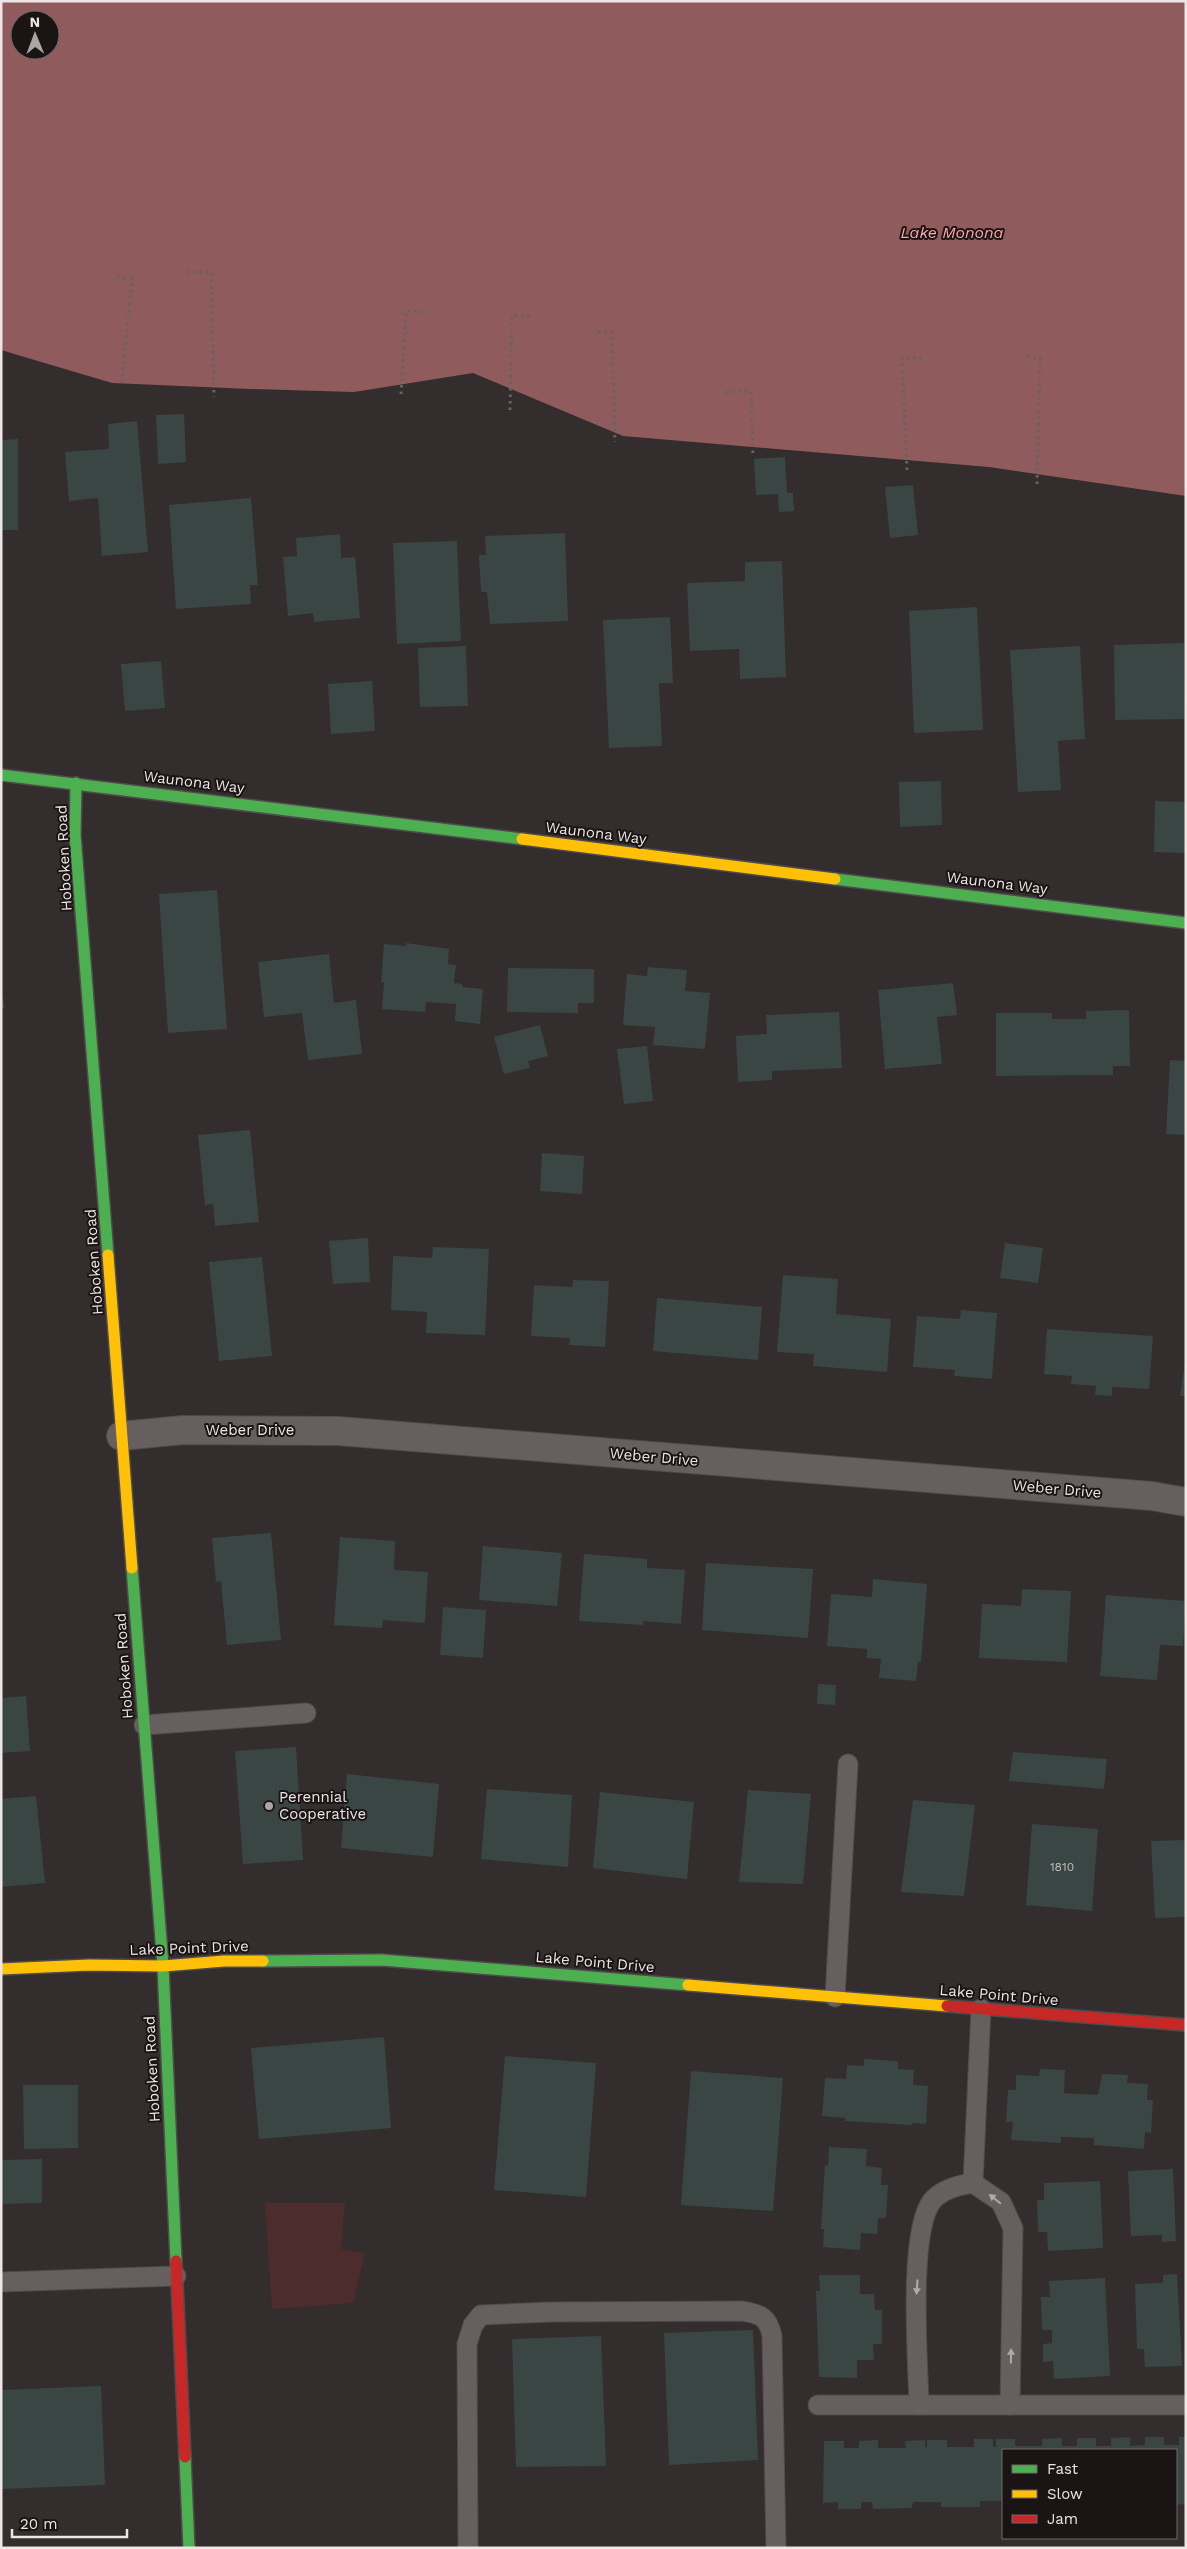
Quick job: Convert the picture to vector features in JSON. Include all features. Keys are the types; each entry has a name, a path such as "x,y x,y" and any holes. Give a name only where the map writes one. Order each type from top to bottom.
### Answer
{"street":[{"name":"Waunona Way","path":"1,775 76,782 1186,923"},
{"name":"Hoboken Road","path":"76,782 76,835 102,1151 121,1436 162,1966 189,2548"},
{"name":"Weber Drive","path":"121,1436 183,1430 338,1431 1152,1496 1186,1502"},
{"name":"Lake Point Drive","path":"1,1969 89,1965 162,1966 224,1961 382,1960 1186,2025"}],"lane":[{"path":"144,1725 306,1713"},
{"path":"835,1997 848,1764"},
{"path":"973,2183 981,2009"},
{"path":"919,2404 916,2305 922,2222 933,2200 952,2186 973,2183 1001,2202 1013,2228 1010,2405"},
{"path":"1,2282 176,2276"},
{"path":"468,2548 466,2344 473,2325 481,2315 551,2312 742,2311 757,2313 769,2324 772,2336 776,2548"},
{"path":"818,2405 1186,2405"}],"path":[{"path":"186,272 211,272 214,397"},
{"path":"117,277 132,278 121,387"},
{"path":"401,394 406,311 428,312"},
{"path":"510,410 512,315 534,316"},
{"path":"598,332 612,332 615,442"},
{"path":"907,470 902,358 926,357"},
{"path":"1027,357 1040,358 1037,486"},
{"path":"726,392 751,391 753,456"}],"shaded area":[{"path":"265,2203 345,2203 341,2249 365,2253 353,2303 272,2309"}],"water":[{"name":"Lake Monona","path":"1,1 1186,1 1186,496 989,467 623,436 473,373 354,392 112,383 1,350"}],"building":[{"path":"184,414 186,462 158,464 156,415"},
{"path":"137,421 148,552 102,556 98,498 69,501 65,452 109,449 108,424"},
{"path":"18,439 18,530 1,530 1,440"},
{"path":"785,457 787,493 793,493 794,511 779,512 778,494 756,495 754,459"},
{"path":"913,485 918,535 890,538 885,487"},
{"path":"251,498 258,585 250,585 251,604 176,609 169,505"},
{"path":"565,533 568,621 490,624 487,592 481,592 479,555 486,555 485,536"},
{"path":"340,534 341,558 355,557 360,618 314,622 313,613 288,616 283,557 297,556 296,538"},
{"path":"457,541 461,641 397,644 393,543"},
{"path":"782,561 786,677 740,679 739,649 690,651 687,583 745,581 745,562"},
{"path":"977,607 983,730 914,733 909,611"},
{"path":"670,617 673,683 659,683 662,746 609,748 603,620"},
{"path":"1184,643 1185,719 1115,720 1114,645"},
{"path":"466,646 468,706 420,707 418,648"},
{"path":"1080,646 1085,739 1058,741 1061,790 1018,792 1010,650"},
{"path":"161,661 165,708 125,711 121,664"},
{"path":"372,681 375,731 331,734 328,684"},
{"path":"941,781 942,825 900,827 899,782"},
{"path":"1155,801 1186,802 1186,853 1154,852"},
{"path":"217,890 227,1029 168,1033 159,894"},
{"path":"406,943 449,949 448,964 456,965 454,983 462,984 462,987 483,989 480,1024 455,1021 456,1004 426,1002 425,1012 382,1009 384,982 381,983 384,944 406,946"},
{"path":"329,954 334,1003 356,1000 362,1054 308,1060 302,1013 264,1017 258,962"},
{"path":"648,967 687,970 685,991 710,993 705,1049 653,1045 655,1027 623,1025 627,974 647,976"},
{"path":"508,968 594,969 594,1003 578,1003 578,1013 507,1012"},
{"path":"953,983 957,1015 937,1017 942,1064 885,1069 878,990"},
{"path":"1,988 5,1008 1,1008"},
{"path":"1129,1010 1130,1066 1113,1066 1113,1075 996,1076 996,1013 1052,1013 1052,1019 1086,1019 1086,1011"},
{"path":"839,1012 842,1068 772,1071 772,1080 738,1082 736,1036 767,1034 766,1015"},
{"path":"540,1025 548,1056 528,1061 530,1068 504,1074 494,1037"},
{"path":"647,1046 653,1101 624,1104 617,1049"},
{"path":"1170,1060 1186,1061 1186,1135 1166,1134"},
{"path":"250,1130 259,1222 215,1226 213,1204 205,1205 198,1135"},
{"path":"542,1153 584,1156 582,1194 540,1191"},
{"path":"368,1238 370,1282 333,1284 329,1241"},
{"path":"1005,1243 1043,1248 1038,1283 1000,1278"},
{"path":"433,1247 489,1249 485,1335 426,1333 427,1312 391,1310 393,1256 432,1258"},
{"path":"262,1257 272,1356 219,1361 209,1262"},
{"path":"783,1275 838,1279 836,1314 891,1319 887,1372 813,1366 814,1354 777,1352"},
{"path":"573,1280 609,1281 605,1347 569,1345 570,1338 531,1336 534,1285 572,1287"},
{"path":"657,1298 762,1307 758,1360 653,1351"},
{"path":"961,1310 997,1313 992,1379 954,1376 955,1370 913,1367 917,1316 960,1319"},
{"path":"1047,1329 1153,1336 1149,1389 1112,1387 1112,1396 1095,1395 1096,1386 1071,1384 1072,1376 1044,1374"},
{"path":"1185,1362 1186,1396 1180,1396"},
{"path":"271,1533 281,1640 227,1645 221,1581 216,1582 212,1538"},
{"path":"340,1537 395,1541 394,1570 428,1572 425,1623 383,1620 382,1628 334,1625"},
{"path":"483,1546 562,1553 557,1606 479,1600"},
{"path":"584,1554 647,1559 647,1568 685,1570 681,1624 643,1621 643,1625 579,1621"},
{"path":"706,1563 813,1569 808,1638 702,1630"},
{"path":"873,1579 927,1584 921,1662 918,1662 916,1681 879,1678 881,1659 867,1658 867,1649 827,1646 831,1594 872,1597"},
{"path":"1022,1589 1071,1591 1067,1662 979,1658 982,1604 1021,1606"},
{"path":"1106,1595 1186,1601 1183,1646 1160,1645 1157,1680 1100,1676"},
{"path":"443,1607 486,1610 483,1658 440,1655"},
{"path":"818,1684 836,1685 835,1705 817,1704"},
{"path":"26,1696 30,1751 1,1753 1,1698"},
{"name":"Perennial Cooperative","path":"296,1747 303,1860 243,1864 235,1751"},
{"path":"1013,1752 1107,1759 1104,1789 1009,1781"},
{"path":"347,1774 439,1784 433,1857 341,1848"},
{"path":"487,1789 572,1795 568,1867 481,1859"},
{"path":"748,1790 811,1794 803,1884 739,1882"},
{"path":"600,1792 694,1802 687,1879 593,1868"},
{"path":"36,1796 45,1883 1,1887 1,1799"},
{"path":"913,1800 975,1805 964,1896 901,1892"},
{"path":"1032,1824 1098,1829 1092,1911 1026,1905"},
{"path":"1186,1840 1186,1917 1155,1918 1151,1841"},
{"path":"384,2037 391,2128 259,2139 251,2048"},
{"path":"505,2056 596,2063 586,2197 494,2190"},
{"path":"864,2059 898,2061 898,2069 914,2070 913,2085 928,2086 926,2124 912,2123 912,2125 845,2121 845,2118 822,2116 825,2078 846,2079 847,2065 864,2066"},
{"path":"1040,2069 1065,2070 1064,2093 1098,2095 1102,2074 1128,2075 1127,2083 1148,2084 1147,2100 1153,2100 1151,2133 1145,2132 1144,2149 1094,2145 1094,2138 1061,2137 1061,2143 1011,2140 1013,2122 1006,2122 1008,2090 1016,2090 1016,2075 1039,2076"},
{"path":"691,2071 783,2078 773,2211 681,2205"},
{"path":"23,2085 78,2085 78,2148 24,2149"},
{"path":"829,2147 867,2149 866,2166 882,2168 881,2185 888,2185 886,2218 878,2218 877,2234 861,2233 860,2250 823,2247 824,2229 821,2229 825,2165 828,2166"},
{"path":"42,2159 42,2203 1,2204 1,2160"},
{"path":"1173,2169 1176,2241 1162,2242 1162,2235 1131,2236 1128,2171"},
{"path":"1100,2181 1103,2248 1048,2251 1047,2232 1038,2232 1037,2200 1044,2200 1044,2183"},
{"path":"1177,2274 1182,2366 1145,2367 1144,2349 1137,2349 1135,2284 1163,2283 1163,2275"},
{"path":"819,2275 860,2275 860,2294 874,2294 875,2310 882,2310 882,2344 873,2344 874,2360 857,2360 857,2378 819,2377 816,2291 820,2291"},
{"path":"1105,2278 1110,2376 1054,2379 1053,2361 1043,2362 1043,2344 1052,2343 1052,2330 1042,2330 1041,2297 1050,2297 1049,2281"},
{"path":"753,2330 758,2460 669,2465 664,2333"},
{"path":"601,2336 606,2466 516,2467 512,2339"},
{"path":"101,2386 105,2485 1,2489 1,2390"},
{"path":"1130,2437 1130,2446 1145,2445 1145,2437 1164,2437 1164,2445 1179,2445 1179,2437 1186,2437 1185,2504 1177,2505 1177,2449 1002,2449 1002,2501 980,2501 980,2507 941,2507 941,2502 913,2502 912,2508 873,2509 872,2502 861,2502 861,2509 838,2509 838,2502 823,2503 824,2441 844,2441 844,2448 859,2448 859,2441 878,2440 878,2448 906,2448 905,2441 925,2440 925,2447 927,2447 927,2440 947,2440 947,2447 974,2447 974,2439 993,2439 993,2447 996,2447 996,2439 1015,2439 1015,2446 1042,2446 1042,2439 1062,2438 1062,2446 1077,2446 1077,2438 1096,2438 1096,2446 1111,2446 1111,2438"}],"traffic: fast":[{"path":"1,775 522,839"},
{"path":"76,783 75,835 108,1255"},
{"path":"835,879 1186,923"},
{"path":"132,1568 163,1966 176,2261"},
{"path":"263,1961 382,1960 688,1985"},
{"path":"185,2457 189,2548"}],"traffic: slow":[{"path":"522,839 835,879"},
{"path":"108,1255 132,1568"},
{"path":"1,1969 89,1965 163,1966 224,1961 263,1961"},
{"path":"688,1985 947,2006"}],"traffic: jam":[{"path":"947,2006 1186,2025"},
{"path":"176,2261 185,2457"}],"place":[{"name":"Perennial Cooperative","path":"269,1806"}]}
